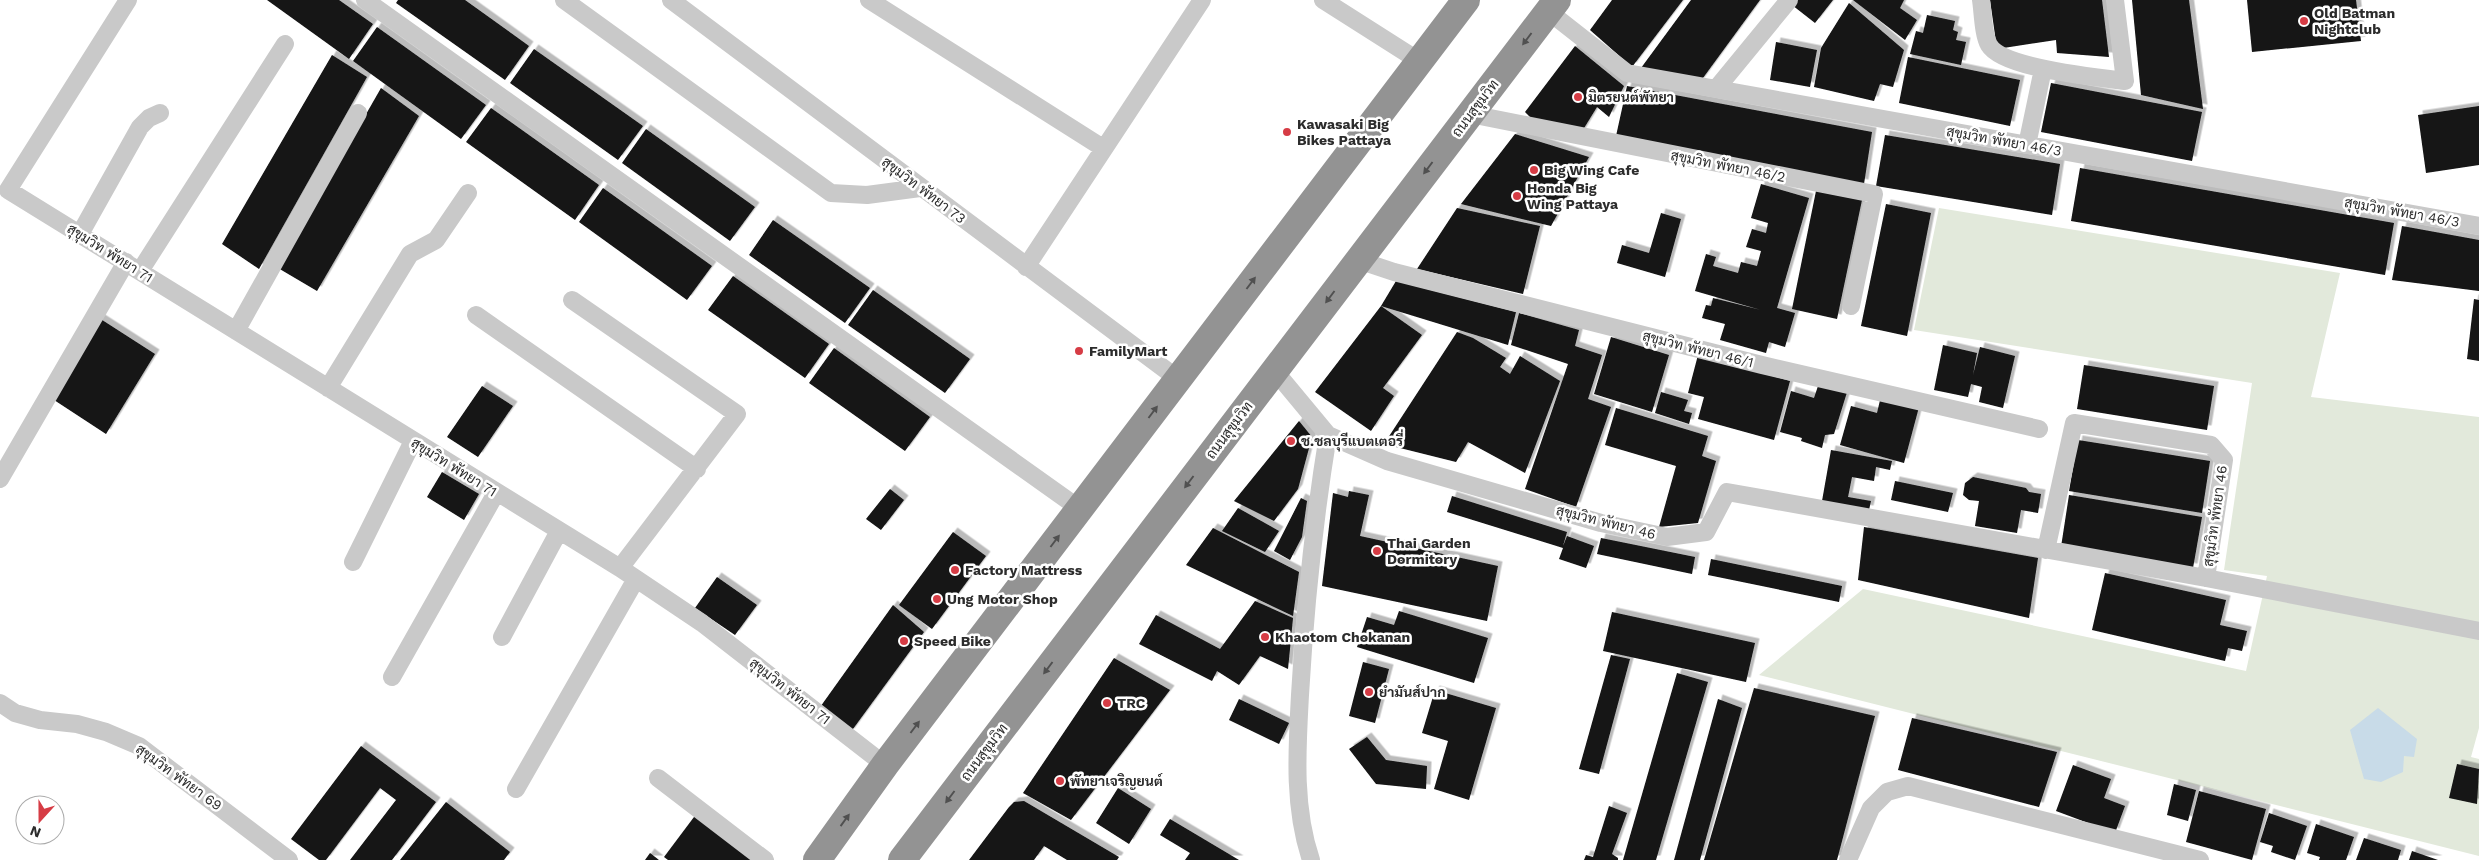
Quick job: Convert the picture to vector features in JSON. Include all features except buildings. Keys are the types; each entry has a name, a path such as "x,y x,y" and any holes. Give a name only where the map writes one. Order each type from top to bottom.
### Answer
{"highway":[{"path":"817,860 885,766 1466,0"},
{"name":"ถนนสุขุมวิท","path":"902,860 1552,5"}],"street":[{"name":"สุขุมวิท พัทยา 71","path":"128,0 8,190 620,568 702,623 885,766"},
{"path":"365,0 1080,509"},
{"path":"564,0 830,192 867,195 920,188"},
{"name":"สุขุมวิท พัทยา 73","path":"671,0 1178,380"},
{"path":"869,0 1103,148"},
{"path":"1026,267 1202,0"},
{"path":"1323,0 1419,62"},
{"path":"1716,89 1789,0"},
{"path":"1981,0 1988,43 1993,51 2001,57 2043,69 2125,81 2115,0"},
{"name":"สุขุมวิท พัทยา 46/3","path":"1552,5 1627,73 2479,226"},
{"path":"0,479 133,266 285,44"},
{"path":"2027,145 2043,69"},
{"path":"80,234 140,127 149,118 160,113"},
{"path":"236,331 358,113"},
{"name":"สุขุมวิท พัทยา 46/2","path":"1470,114 1874,194 1851,306"},
{"path":"328,388 410,254 436,240 468,193"},
{"name":"สุขุมวิท พัทยา 46/1","path":"1358,260 1394,272 1752,363 2039,429"},
{"path":"572,300 737,414 620,568"},
{"path":"476,315 697,469"},
{"name":"สุขุมวิท พัทยา 46","path":"1274,370 1328,435 1387,461 1601,523 1667,537 1706,532 1726,492 2046,550 2206,578 2224,460 2211,445 2074,423 2046,550"},
{"path":"1311,860 1305,843 1296,772 1303,640 1328,435"},
{"path":"353,562 413,441"},
{"path":"392,677 496,493"},
{"path":"502,637 559,531"},
{"path":"2206,578 2479,631"},
{"path":"516,789 636,579"},
{"name":"สุขุมวิท พัทยา 69","path":"0,703 16,713 40,720 77,724 106,732 139,746 289,860"},
{"path":"658,778 765,860"},
{"path":"1848,860 1871,808 1887,792 1908,786 2200,860"}],"shaded area":[{"path":"1939,208 2340,273 2311,397 2479,417 2479,728 2471,757 2479,759 2479,856 1759,675 1863,589 2246,671 2267,576 2224,570 2252,383 1914,330"}],"water":[{"path":"2378,708 2417,739 2414,757 2404,756 2403,772 2381,782 2364,779 2350,730"}],"place":[{"name":"Old Batman Nightclub","path":"2304,21"},
{"name":"มิตรยนต์พัทยา","path":"1578,97"},
{"name":"Kawasaki Big Bikes Pattaya","path":"1287,132"},
{"name":"Big Wing Cafe","path":"1534,170"},
{"name":"Honda Big Wing Pattaya","path":"1517,196"},
{"name":"FamilyMart","path":"1079,351"},
{"name":"ช.ชลบุรีแบตเตอรี่","path":"1291,441"},
{"name":"Thai Garden Dormitory","path":"1377,551"},
{"name":"Factory Mattress","path":"955,570"},
{"name":"Ung Motor Shop","path":"937,599"},
{"name":"Khaotom Chokanan","path":"1265,637"},
{"name":"Speed Bike","path":"904,641"},
{"name":"ยำมันส์ปาก","path":"1369,692"},
{"name":"TRC","path":"1107,703"},
{"name":"พัทยาเจริญยนต์","path":"1060,781"}]}
